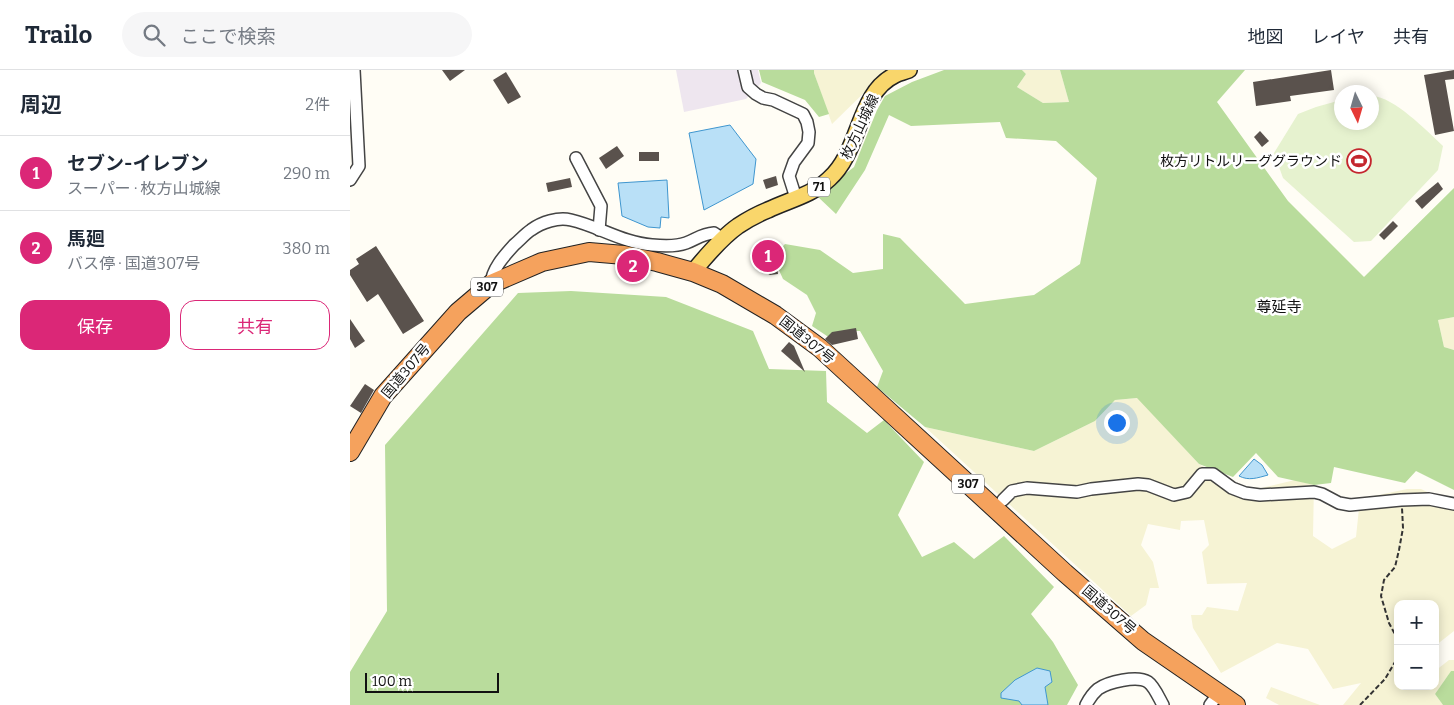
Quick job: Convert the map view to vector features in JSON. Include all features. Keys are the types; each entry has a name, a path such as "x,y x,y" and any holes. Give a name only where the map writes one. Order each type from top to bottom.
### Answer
{"highway":[{"name":"国道307号","path":"350,452 383,396 458,312 491,284 542,262 589,252 624,255 693,272 722,284 775,315 820,348 1065,572 1136,634 1215,699 1236,705"}],"main road":[{"name":"枚方山城線","path":"693,272 706,256 738,226 769,209 814,191 830,179 845,161 854,142 860,120 878,88 894,75 909,70"}],"street":[{"path":"350,180 359,166 354,70"},
{"path":"744,70 748,87 756,94 803,114 809,132 808,143 794,162 789,176 796,198"},
{"path":"576,158 600,206 599,230"},
{"path":"491,284 496,268 507,252 532,229 549,221 570,220 649,245 672,246 685,244 704,233 714,232 723,239"},
{"path":"1003,500 1012,491 1026,488 1077,492 1138,484 1148,485 1174,495 1188,492 1202,474 1213,474 1232,488 1245,493 1260,495 1314,492 1350,506 1429,499 1454,504"},
{"path":"1086,705 1090,697 1106,685 1140,679 1149,682 1163,705"}],"path":[{"path":"1394,632 1389,623 1381,596 1384,580 1394,568 1399,550 1403,528 1401,500"},
{"path":"1360,705 1385,679 1394,664"}],"shaded area":[{"path":"676,70 758,70 761,83 746,99 684,112"},
{"path":"814,70 901,70 875,82 832,124"},
{"path":"1022,70 1060,70 1069,102 1043,103 1017,87 1026,74"},
{"path":"1454,317 1454,350 1444,347 1438,320"},
{"path":"1138,398 1199,464 1236,486 1261,488 1295,480 1314,485 1313,536 1332,549 1356,537 1360,499 1407,489 1421,489 1454,505 1454,631 1439,643 1439,600 1394,600 1394,690 1438,690 1435,694 1443,705 1343,705 1361,683 1333,689 1308,649 1277,643 1221,673 1193,628 1191,615 1202,615 1207,607 1238,611 1247,583 1207,584 1202,552 1209,545 1204,520 1181,521 1180,530 1148,524 1141,545 1153,562 1159,588 1150,588 1146,605 1131,616 925,427 1034,451 1095,421 1115,400"},
{"path":"1449,660 1454,660 1454,671 1451,671 1439,688 1439,668"},
{"path":"1271,687 1320,705 1279,705 1266,698"}],"green space":[{"path":"759,70 814,70 829,114 819,117 805,100 762,82"},
{"path":"944,70 1022,70 1026,74 1017,87 1043,103 1069,102 1060,70 1245,70 1217,102 1288,201 1364,277 1454,188 1454,317 1438,320 1444,347 1454,350 1454,490 1416,471 1405,483 1334,467 1331,483 1314,485 1278,477 1256,453 1233,477 1199,464 1137,398 1115,400 1095,421 1034,451 925,427 877,387 883,371 860,331 839,331 833,340 812,326 816,313 807,295 783,279 773,257 785,244 820,250 853,273 883,269 883,234 900,238 965,304 1034,295 1080,264 1097,178 1056,141 1006,138 1000,122 911,126 889,115 865,170 836,214 817,196 854,167 877,110 885,96 912,82"},
{"name":"枚方リトルリーググラウンド","path":"1379,98 1381,98 1400,108 1443,146 1438,170 1371,241 1354,242 1283,178 1274,153 1298,114 1334,102 1334,130 1379,130"},
{"path":"571,291 666,297 753,331 769,369 826,371 827,402 867,433 884,420 924,462 898,515 922,557 954,542 974,559 1004,536 1054,587 1031,614 1053,642 1078,685 1067,705 350,705 350,672 387,611 385,445 518,293"},
{"path":"1451,671 1454,671 1454,705 1443,705 1435,694"}],"water":[{"path":"730,125 756,159 753,184 704,210 689,133"},
{"path":"667,180 669,218 661,217 660,228 648,227 622,216 618,183"},
{"path":"1254,459 1262,465 1268,475 1250,479 1239,476"},
{"path":"1037,668 1050,671 1052,682 1045,687 1048,705 1022,705 1019,701 1001,698 1001,693 1015,680"}],"building":[{"path":"442,70 465,70 450,81"},
{"path":"1331,70 1334,90 1290,96 1291,101 1256,106 1253,82"},
{"path":"1454,70 1454,79 1445,80 1454,131 1435,135 1424,75"},
{"path":"506,72 521,97 508,104 493,80"},
{"path":"1260,131 1269,141 1262,147 1254,137"},
{"path":"617,146 624,156 606,169 599,158"},
{"path":"639,152 659,152 659,161 639,161"},
{"path":"776,176 778,185 766,189 763,180"},
{"path":"570,178 572,187 548,192 546,183"},
{"path":"1438,182 1443,189 1422,209 1415,201"},
{"path":"1393,221 1398,226 1384,240 1379,235"},
{"path":"774,244 778,274 770,275 765,272 761,245"},
{"path":"376,246 424,321 403,334 378,294 367,302 350,275 350,270 359,264 356,259"},
{"path":"350,319 365,341 355,348 350,339"},
{"path":"856,328 858,339 832,345 825,339 832,332"},
{"path":"789,342 794,346 805,372 781,351"},
{"path":"365,384 374,390 361,413 350,406"}],"place":[{"name":"枚方リトルリーググラウンド","path":"1359,161"},
{"name":"セブン-イレブン","path":"768,256"},
{"name":"馬廻","path":"633,266"}],"district":[{"name":"尊延寺","path":"1279,307"}]}
